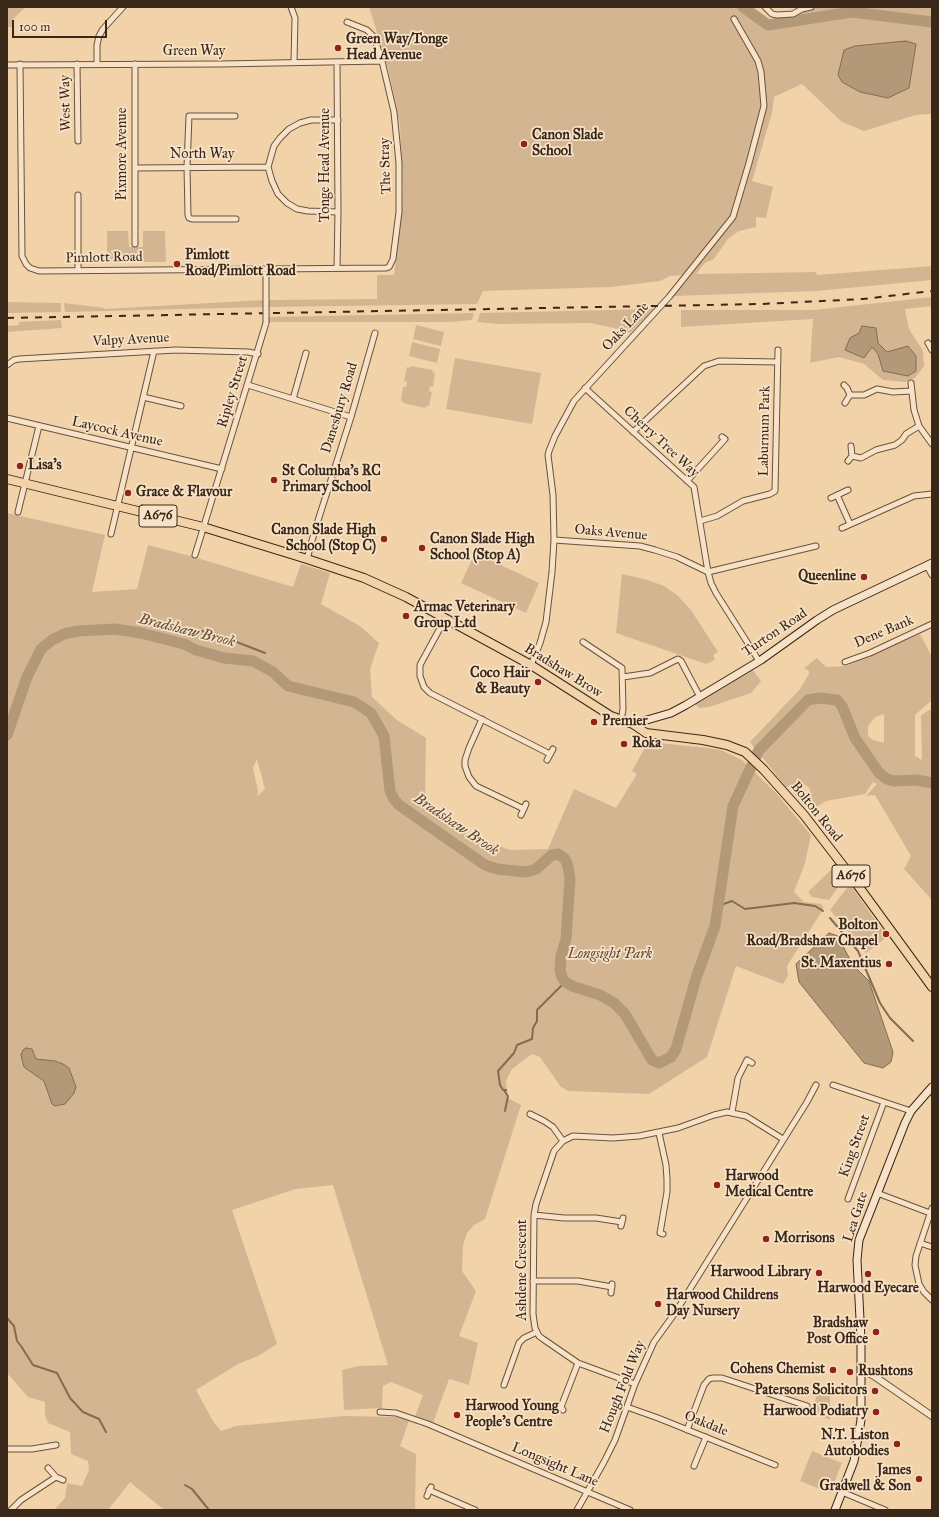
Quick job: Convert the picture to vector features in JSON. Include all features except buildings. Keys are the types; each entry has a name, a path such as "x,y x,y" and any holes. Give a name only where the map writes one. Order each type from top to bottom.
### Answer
{"main road":[{"name":"A676","path":"7,479 203,527 308,559"},
{"name":"Bradshaw Brow","path":"308,559 376,583 445,618 531,665 611,716 632,724"},
{"name":"Turton Road","path":"632,724 671,713 759,661 833,610 930,565"},
{"name":"Bolton Road","path":"632,724 646,733 703,740 727,745 745,752 764,770 804,815 851,876 932,987"},
{"name":"Lea Gate","path":"835,1510 854,1461 861,1420 858,1250 862,1230 900,1133 911,1111 932,1087"}],"street":[{"path":"97,64 96,45 99,36 103,29 123,7"},
{"path":"292,7 295,18 294,62"},
{"path":"765,7 772,14 777,15 793,14 802,9 811,7"},
{"name":"Oaks Lane","path":"531,665 540,643 546,622 552,572 554,540 553,495 549,451 555,436 570,408 585,388 669,298 733,217 764,106 761,72 758,61 734,19"},
{"name":"The Stray","path":"347,22 371,33 374,37 382,61 394,112 397,133 399,212 393,259 389,267 386,268"},
{"name":"Green Way","path":"7,65 382,61"},
{"name":"Tonge Head Avenue","path":"337,62 337,268"},
{"name":"Pimlott Road","path":"20,64 22,256 26,264 34,270 386,268"},
{"name":"West Way","path":"77,64 78,141"},
{"name":"Pixmore Avenue","path":"135,64 135,244"},
{"path":"235,116 190,116 187,167 189,218 236,219"},
{"path":"338,120 311,120 300,123 289,129 274,146 268,167 278,194 287,203 297,209 318,212 338,212"},
{"name":"North Way","path":"135,168 268,167"},
{"path":"78,195 78,270"},
{"name":"Ripley Street","path":"195,555 258,354 266,323 266,269"},
{"name":"Danesbury Road","path":"308,559 315,530 351,417 375,333"},
{"path":"928,343 931,352"},
{"name":"Valpy Avenue","path":"7,364 19,359 176,350 248,352 258,354"},
{"name":"Laburnum Park","path":"700,521 717,516 743,501 776,491 778,350"},
{"path":"111,534 154,351"},
{"path":"293,399 306,353"},
{"path":"633,432 704,366 719,361 778,362"},
{"path":"911,383 914,410 919,426 932,444"},
{"path":"248,385 351,417"},
{"path":"844,385 850,395"},
{"name":"Cherry Tree Way","path":"585,388 687,481 695,491 708,572"},
{"path":"850,395 864,395 876,389 893,392 911,391"},
{"path":"845,403 850,395"},
{"path":"143,397 181,406"},
{"name":"Laycock Avenue","path":"7,418 222,469"},
{"path":"18,512 39,426"},
{"path":"852,456 861,458 876,450 895,445 902,440 906,434 919,426"},
{"path":"687,481 725,439 722,437"},
{"path":"851,446 852,456"},
{"path":"848,460 852,456"},
{"path":"831,498 848,490"},
{"path":"842,528 914,496 932,494"},
{"path":"837,495 850,524"},
{"name":"Oaks Avenue","path":"554,540 640,546 677,557 708,572"},
{"path":"759,661 716,593 708,572 718,568 816,546"},
{"path":"930,565 932,575"},
{"path":"445,618 422,660 419,671 421,682 424,687 430,693 550,754"},
{"name":"Dene Bank","path":"845,662 870,653 932,624"},
{"path":"583,642 622,668 622,721"},
{"path":"623,677 650,673 678,660 681,661 700,697"},
{"path":"482,719 465,760 465,766 469,777 476,786 524,809"},
{"path":"547,760 553,749"},
{"path":"521,815 526,804"},
{"path":"732,1112 738,1078 747,1060 752,1063"},
{"path":"833,1084 911,1111"},
{"name":"Hough Fold Way","path":"577,1510 612,1445 635,1384 654,1342 675,1313 783,1139 813,1094 816,1085"},
{"path":"813,1094 819,1097"},
{"name":"King Street","path":"848,1199 884,1102"},
{"path":"530,1114 553,1127 563,1141 573,1136 613,1138 659,1133 688,1125 720,1113 732,1112 746,1116 783,1139"},
{"path":"659,1133 667,1179 667,1192 660,1233 663,1234"},
{"name":"Ashdene Crescent","path":"563,1141 552,1156 534,1215 533,1320 537,1332 549,1344 578,1363 635,1384"},
{"path":"877,1193 931,1210 916,1256 916,1275 924,1292 932,1300"},
{"path":"534,1215 564,1218 596,1218 622,1222"},
{"path":"920,1243 932,1247"},
{"path":"533,1282 578,1282 612,1288"},
{"path":"503,1386 519,1343 524,1338 537,1332"},
{"path":"560,1409 578,1363"},
{"path":"861,1369 874,1376 932,1416"},
{"path":"687,1430 704,1385 710,1379 714,1378 722,1378 807,1406"},
{"name":"Oakdale","path":"627,1407 775,1465"},
{"name":"Longsight Lane","path":"380,1412 396,1413 414,1419 630,1510"},
{"path":"694,1466 706,1437"},
{"path":"7,1449 32,1449 56,1445"},
{"path":"48,1468 56,1477 63,1480"},
{"path":"11,1510 28,1495 56,1477"},
{"path":"427,1496 430,1488 463,1508 475,1510"},
{"path":"842,1492 885,1510"}],"green space":[{"path":"7,7 26,7 12,20 12,27 7,27"},
{"path":"369,7 743,7 768,25 784,23 802,9 811,7 932,7 932,114 916,115 864,131 842,122 802,84 774,97 772,113 752,181 773,187 766,218 756,217 756,227 739,231 728,239 713,260 706,262 696,274 816,272 817,275 932,266 932,280 817,291 674,296 691,275 686,275 670,276 660,281 611,287 483,291 477,304 268,307 268,300 377,299 377,275 394,275 402,212 403,188 400,126 388,68"},
{"path":"107,231 128,231 129,247 143,247 143,231 165,231 166,262 107,262"},
{"path":"932,297 932,306 905,309 909,329 923,351 924,366 915,378 905,382 883,380 864,364 839,357 810,363 813,319 681,327 681,310 814,310"},
{"path":"264,300 264,307 65,312 64,303 104,309"},
{"path":"7,302 61,303 61,312 7,313"},
{"path":"654,309 630,333 623,330 590,323 498,324 477,322 480,313"},
{"path":"474,313 472,320 451,322 269,322 269,317"},
{"path":"61,320 62,328 7,332 7,326 19,325 19,322"},
{"path":"416,325 444,332 441,346 413,339"},
{"path":"412,342 440,349 437,363 409,356"},
{"path":"455,358 541,373 532,424 446,409"},
{"path":"410,366 433,370 432,372 435,373 433,387 430,386 429,391 432,392 429,406 426,406 425,408 403,403 403,401 401,401 403,387 406,387 407,382 404,381 407,367 410,368"},
{"name":"Longsight Park","path":"7,513 105,535 92,592 137,589 148,545 194,557 293,587 301,564 330,573 321,604 360,626 379,643 370,669 372,697 397,720 426,738 425,801 462,832 510,850 548,849 574,789 616,808 637,774 632,771 648,742 721,750 742,760 776,793 811,835 805,863 794,892 804,902 821,904 824,908 787,966 788,976 783,984 736,966 707,1057 649,1094 568,1091 561,1087 540,1057 532,1054 512,1069 506,1081 508,1098 521,1105 485,1219 474,1225 467,1233 463,1245 462,1271 476,1291 459,1336 478,1343 469,1385 449,1379 432,1426 414,1419 423,1395 391,1382 383,1386 382,1408 344,1410 342,1370 358,1366 388,1365 333,1185 296,1189 232,1210 277,1344 258,1356 238,1364 196,1390 213,1421 221,1431 236,1426 344,1416 396,1417 409,1421 400,1446 416,1454 415,1510 164,1510 130,1482 108,1510 54,1510 65,1498 67,1483 82,1486 89,1470 88,1461 71,1454 70,1432 48,1423 45,1415 45,1402 28,1397 7,1373","holes":["257,759 265,789 257,797 258,791 253,768"]},
{"path":"475,553 539,583 526,613 461,583"},
{"path":"622,574 648,580 664,586 677,595 691,610 718,652 713,655 715,660 706,664 616,633"},
{"path":"920,634 932,657 932,700 915,715 915,756 922,760 921,716 932,709 932,900 904,869 911,856 875,795 866,796 877,784 873,782 865,794 826,801 815,808 811,802 810,789 806,785 799,784 786,787 750,742 800,689 809,674 809,671 804,668 817,658 826,667 846,666","holes":["884,714 884,743 873,740 868,736 868,726 875,717"]},
{"path":"752,669 761,681 751,693 709,707 699,708 695,704"},
{"path":"800,791 804,795 801,802 794,793"},
{"path":"834,867 844,879 829,900 812,897 808,892"},
{"path":"850,884 887,937 866,953 830,910"},
{"path":"821,1385 830,1388 830,1420 811,1411"},
{"path":"812,1451 842,1463 830,1493 800,1481"}],"shaded area":[{"path":"906,41 916,44 909,88 888,98 860,92 842,82 838,75 844,50 855,46"},
{"path":"862,326 876,328 878,343 887,352 908,346 916,356 916,371 908,376 883,371 878,354 872,347 864,358 845,350 850,338 859,333"},
{"path":"829,933 838,936 854,966 869,981 893,1052 891,1062 883,1068 864,1063 799,982 796,964"},
{"path":"26,1048 32,1049 36,1059 55,1061 69,1068 76,1087 74,1093 65,1104 55,1106 52,1104 44,1081 24,1067 21,1055 23,1050"}],"waterway":[{"path":"743,7 768,25 852,12 932,22"},
{"path":"182,627 216,634 265,653"},
{"name":"Bradshaw Brook","path":"7,735 27,677 41,649 52,640 64,634 78,631 115,629 141,633 184,644 196,650 224,658 253,661 273,672 288,686 354,702 371,713 384,736 390,791 399,805 485,865 497,869 526,872 536,869 552,855 558,854 565,859 568,866 570,879 566,939 561,956 560,970 562,977 565,982 572,986 600,995 614,1003 625,1014 652,1060 659,1063 671,1057 676,1049 696,978 715,926 733,806 759,750 808,700 820,698 837,700 842,706 855,738 879,773 887,779 894,781 916,780 932,783"},
{"path":"718,906 732,901 745,909 794,903 815,906 823,911"},
{"path":"830,918 858,951 880,1003 890,1018 913,1041"},
{"path":"839,938 843,934"},
{"path":"505,1111 508,1096 505,1092 506,1090 503,1090 500,1085 498,1071 514,1053 517,1045 532,1039 533,1028 537,1021 537,1010 565,982"},
{"path":"7,1318 14,1326 17,1341 33,1365 57,1373 70,1398 83,1412 99,1419 106,1432"},
{"path":"185,1485 192,1489 209,1510"}],"railway":[{"path":"7,318 761,304 863,299 932,291"}],"place":[{"name":"Green Way/Tonge Head Avenue","path":"338,48"},
{"name":"Canon Slade School","path":"524,144"},
{"name":"Pimlott Road/Pimlott Road","path":"177,264"},
{"name":"Lisa's","path":"20,466"},
{"name":"St Columba's RC Primary School","path":"274,480"},
{"name":"Grace & Flavour","path":"128,493"},
{"name":"Canon Slade High School (Stop C)","path":"384,539"},
{"name":"Canon Slade High School (Stop A)","path":"422,548"},
{"name":"Queenline","path":"864,577"},
{"name":"Armac Veterinary Group Ltd","path":"406,616"},
{"name":"Coco Hair & Beauty","path":"538,682"},
{"name":"Premier","path":"594,722"},
{"name":"Roka","path":"624,744"},
{"name":"Bolton Road/Bradshaw Chapel","path":"886,934"},
{"name":"St. Maxentius","path":"889,964"},
{"name":"Harwood Medical Centre","path":"717,1185"},
{"name":"Morrisons","path":"766,1239"},
{"name":"Harwood Library","path":"819,1273"},
{"name":"Harwood Eyecare","path":"868,1274"},
{"name":"Harwood Childrens Day Nursery","path":"658,1304"},
{"name":"Bradshaw Post Office","path":"876,1332"},
{"name":"Cohens Chemist","path":"833,1370"},
{"name":"Rushtons","path":"850,1372"},
{"name":"Patersons Solicitors","path":"875,1391"},
{"name":"Harwood Podiatry","path":"876,1412"},
{"name":"Harwood Young People's Centre","path":"457,1415"},
{"name":"N.T. Liston Autobodies","path":"897,1444"},
{"name":"James Gradwell & Son","path":"919,1479"}]}
